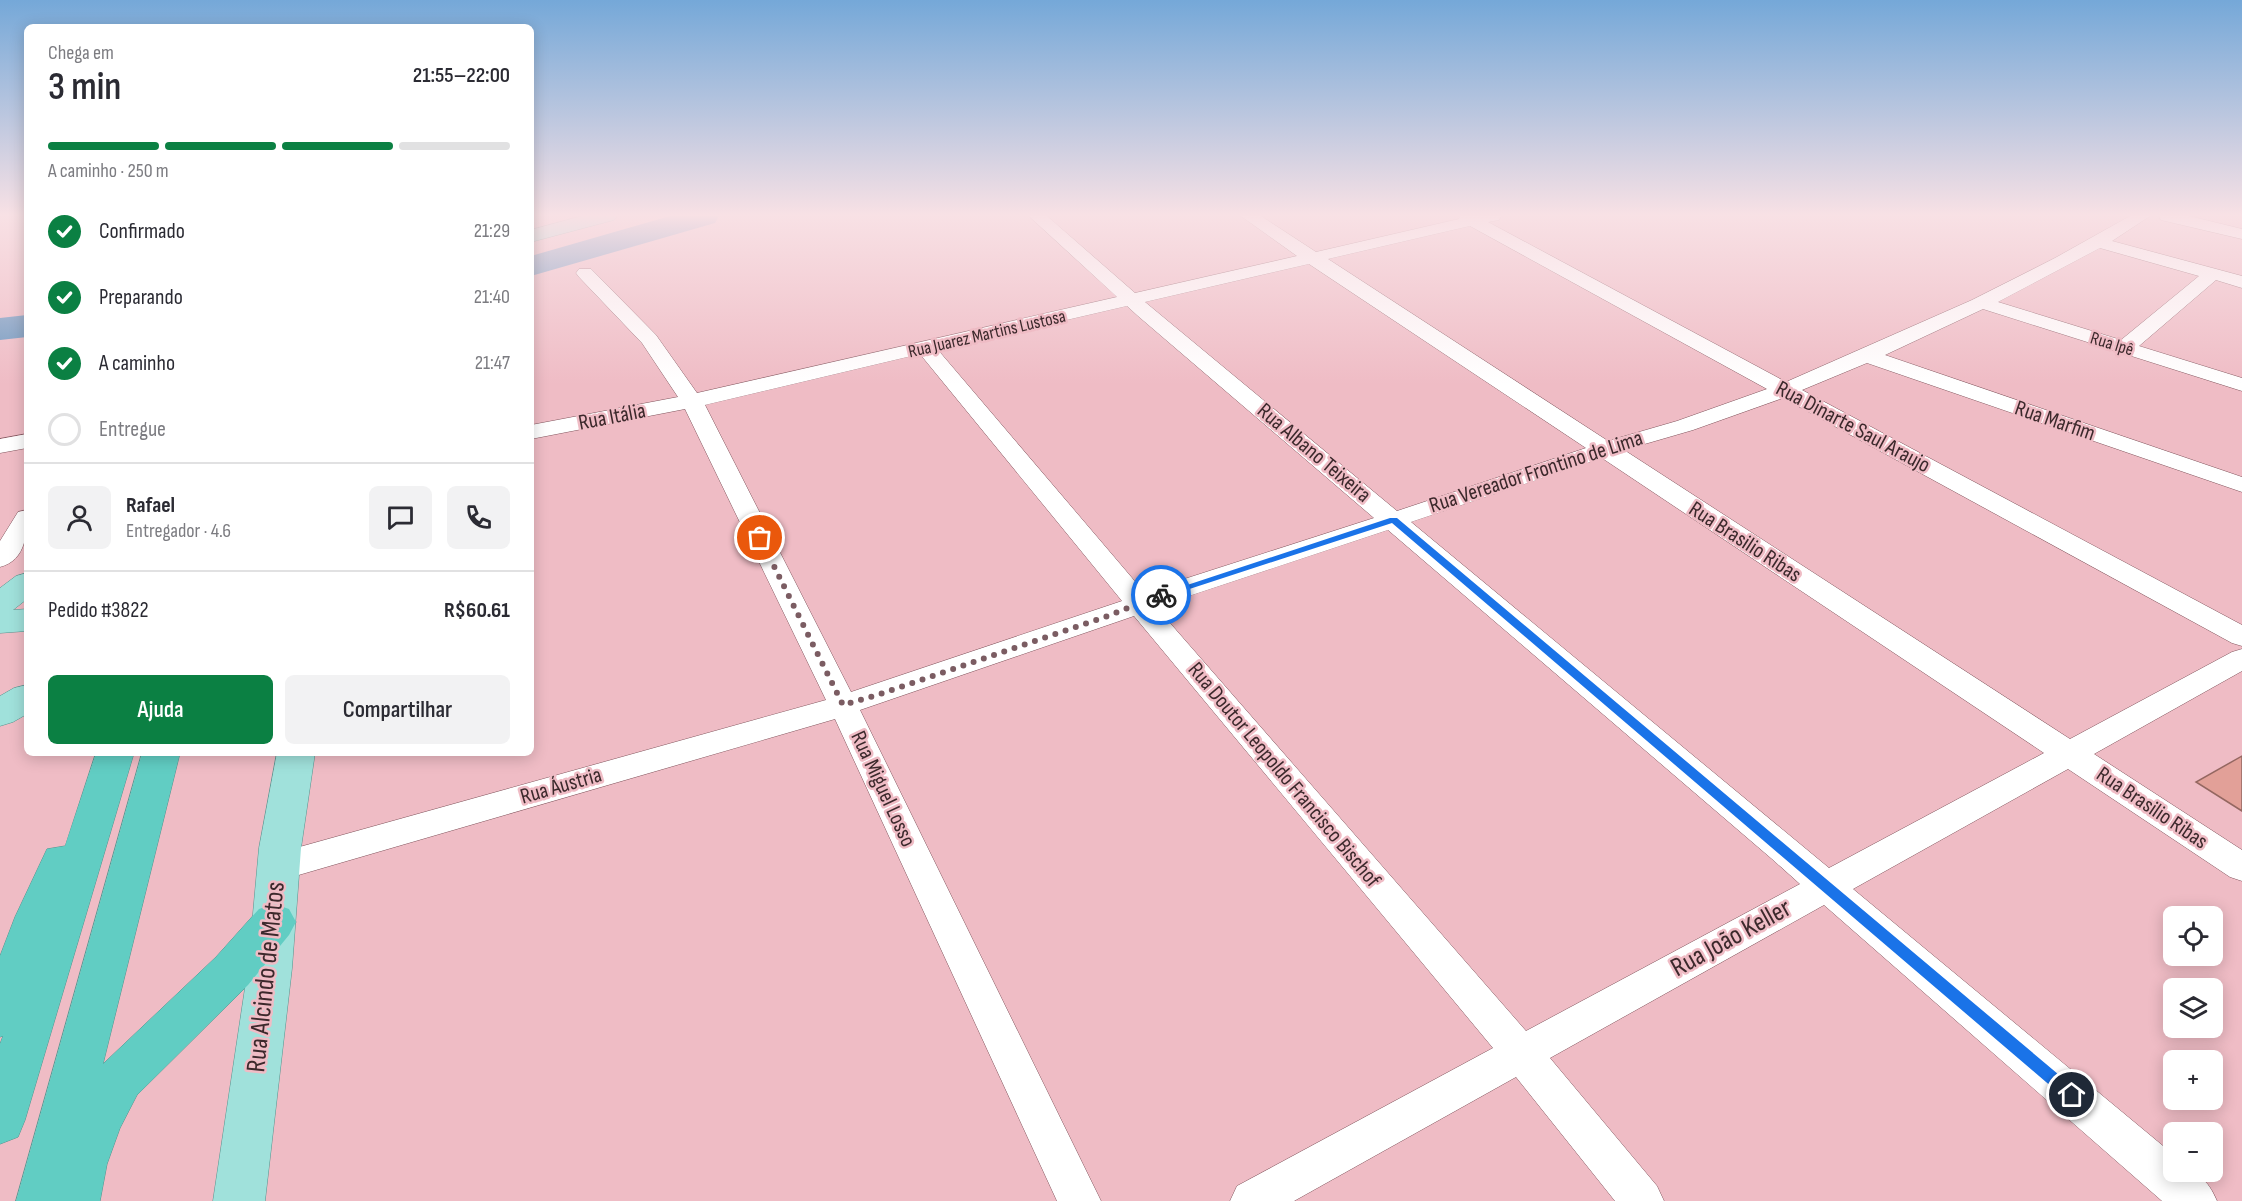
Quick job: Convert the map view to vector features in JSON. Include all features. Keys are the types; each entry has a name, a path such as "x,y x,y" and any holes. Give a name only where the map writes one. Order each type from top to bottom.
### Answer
{"highway":[{"path":"0,1016 37,917 112,756"},
{"path":"0,1120 112,756"},
{"path":"42,1201 159,756"},
{"path":"74,1201 81,1164 98,1119 120,1079 232,971 274,922"}],"main road":[{"path":"0,604 24,585"},
{"path":"0,622 24,621"},
{"name":"Rua Alcindo de Matos","path":"239,1201 274,922 278,867 296,756"}],"street":[{"name":"Rua Albano Teixeira","path":"1101,272 2196,1201"},
{"name":"Rua Juarez Martins Lustosa","path":"692,401 926,349 1251,272"},
{"name":"Rua Brasilio Ribas","path":"1334,272 2242,867"},
{"name":"Rua Dinarte Saul Araujo","path":"1574,272 1786,391 2242,637"},
{"name":"Rua Vereador Frontino de Lima","path":"843,705 1167,593 1786,391 1868,356 2043,272"},
{"path":"2205,272 2242,282"},
{"name":"Rua Miguel Losso","path":"585,273 649,339 692,401 843,705 1079,1201"},
{"path":"2124,348 2212,274"},
{"name":"Rua Ipê","path":"1982,303 2242,385"},
{"name":"Rua Doutor Leopoldo Francisco Bischof","path":"926,349 1521,1054 1642,1201"},
{"name":"Rua Marfim","path":"1868,356 2242,485"},
{"name":"Rua Itália","path":"534,431 692,401"},
{"path":"0,446 24,442"},
{"path":"0,559 24,522"},
{"name":"Rua João Keller","path":"1252,1201 2242,658"},
{"name":"Rua Áustria","path":"278,867 805,718 843,705"}],"building":[{"path":"2242,756 2242,811 2196,782"}],"waterway":[{"path":"0,329 24,326"}],"way so far":[{"path":"760,538 843,705 1105,617 1161,595"}],"route":[{"path":"1161,595 1394,520 2072,1095"}]}
